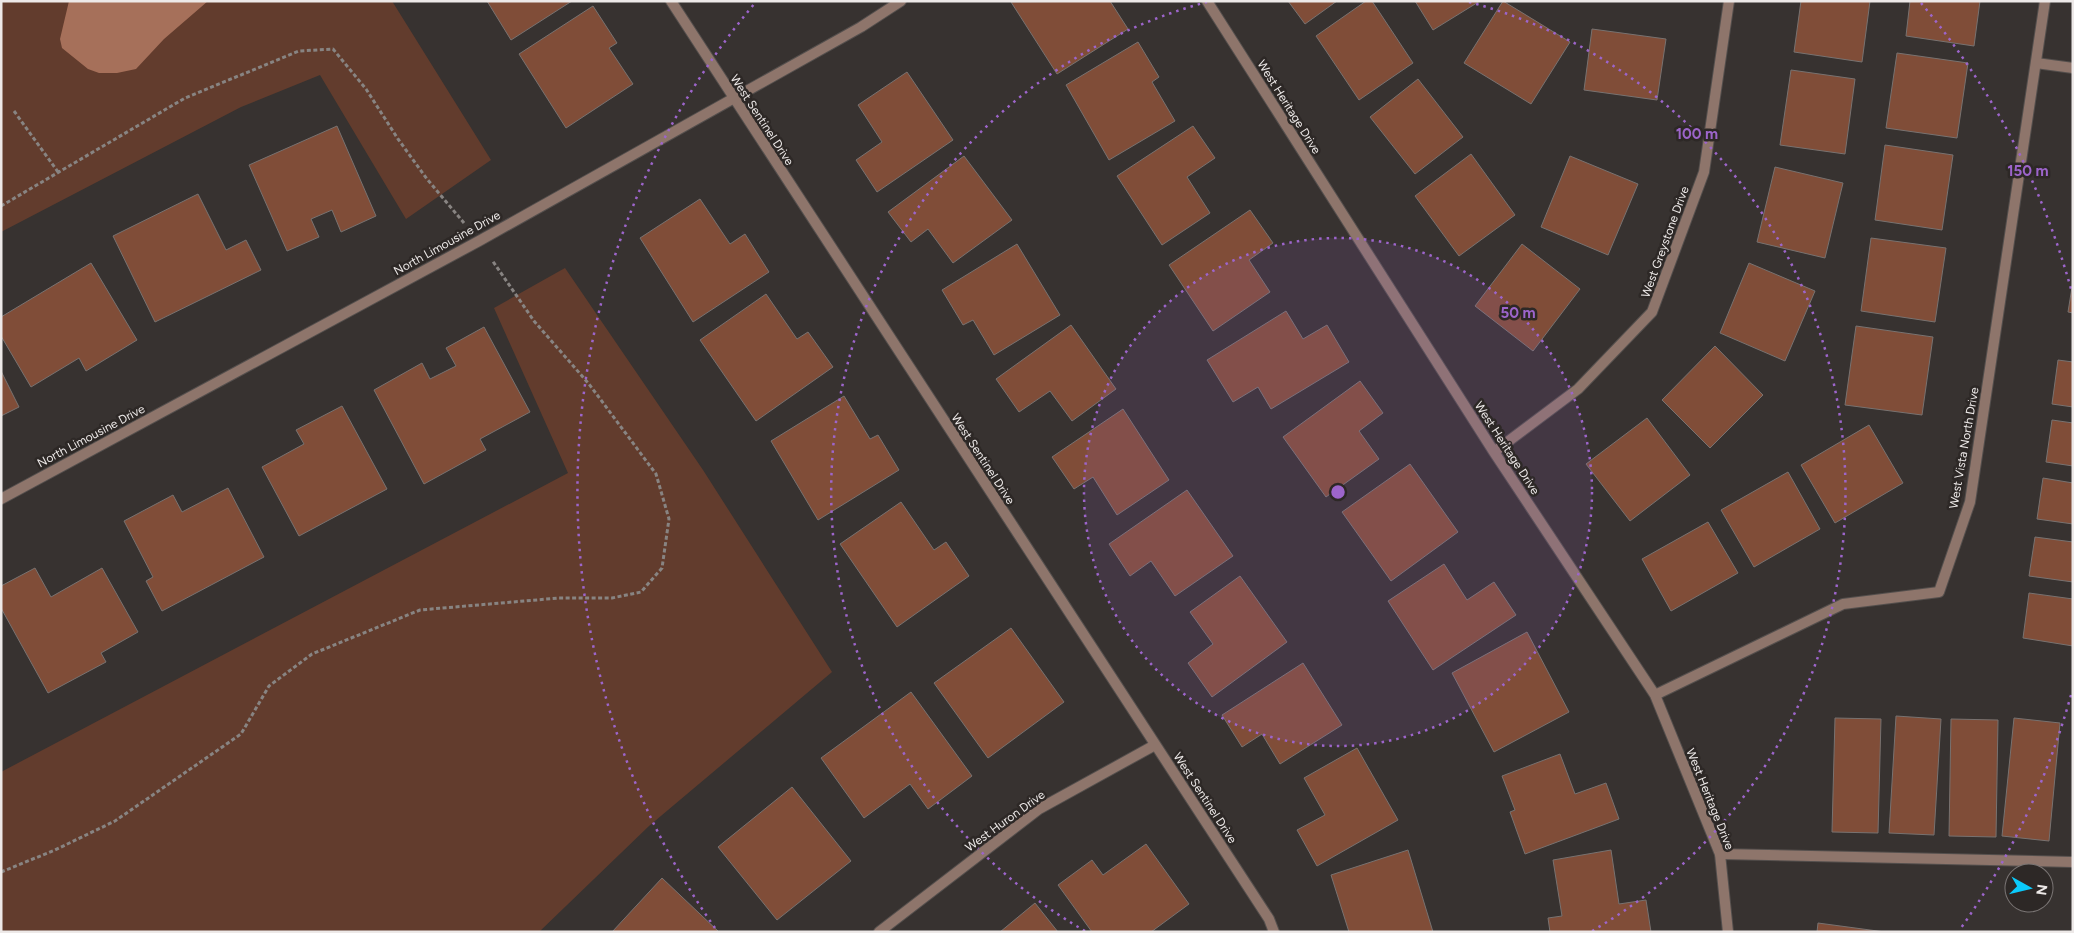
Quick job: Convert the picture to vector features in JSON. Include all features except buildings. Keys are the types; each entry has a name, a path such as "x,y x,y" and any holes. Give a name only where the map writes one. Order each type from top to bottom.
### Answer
{"street":[{"name":"West Sentinel Drive","path":"671,1 1269,919 1274,932"},
{"name":"North Limousine Drive","path":"1,498 479,241 861,27 900,1"},
{"name":"West Heritage Drive","path":"1207,1 1494,452 1654,694 1720,854 1728,932"},
{"name":"West Greystone Drive","path":"1494,452 1578,389 1652,312 1704,172 1729,1"},
{"name":"West Vista North Drive","path":"1654,694 1843,604 1939,592 1970,502 2045,1"},
{"path":"2036,63 2073,68"},
{"name":"West Huron Drive","path":"879,932 1039,809 1155,745"},
{"path":"1720,854 2073,862"}],"path":[{"path":"1,206 185,98 299,51 333,49 366,89 398,139 427,179 479,241 534,322 589,384 656,474 669,519 662,568 641,592 612,598 559,598 420,610 312,654 269,686 241,734 115,821 55,850 1,872"},
{"path":"14,111 58,172"}],"shaded area":[{"path":"1,1 392,1 491,160 406,219 320,75 241,107 1,232"},
{"path":"69,1 208,1 164,39 136,69 117,73 99,73 88,69 62,48 60,39"},
{"path":"565,268 703,470 832,672 649,826 539,932 1,932 1,772 568,473 494,308"}]}
